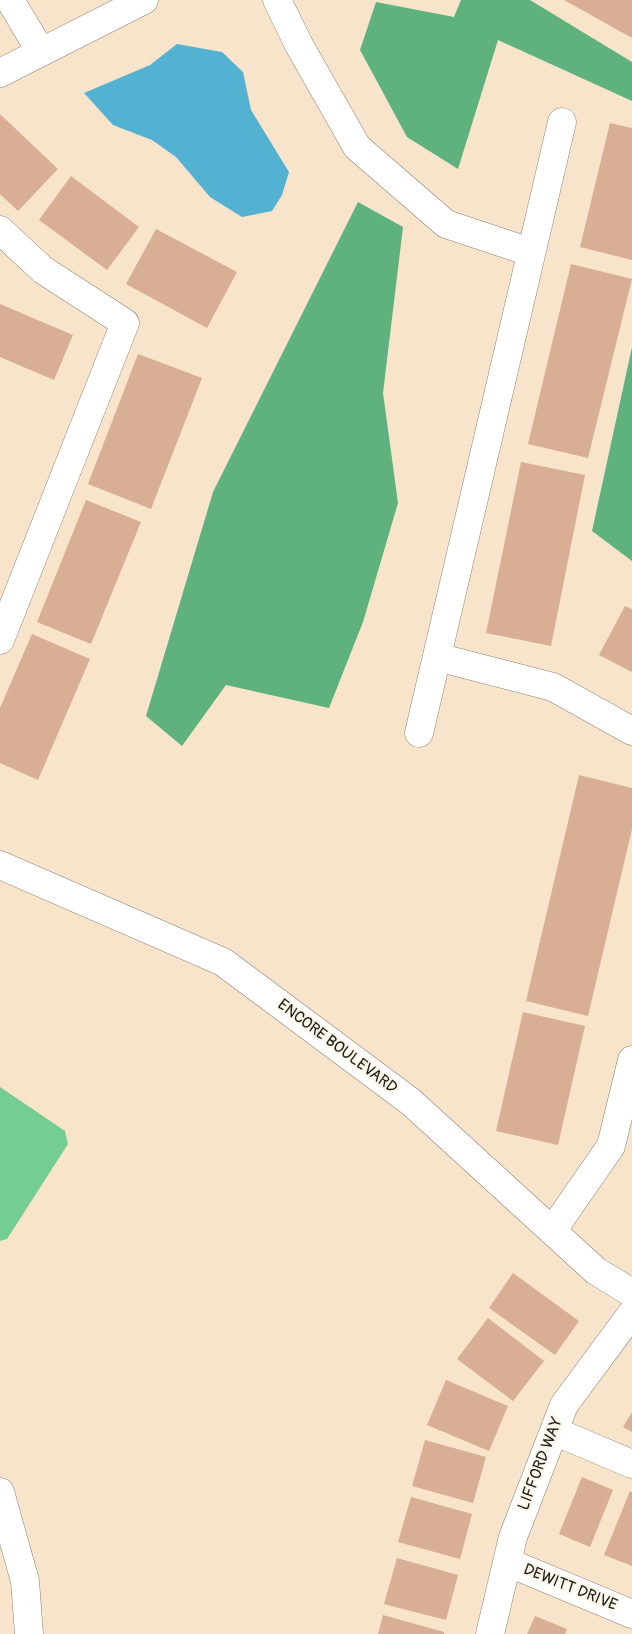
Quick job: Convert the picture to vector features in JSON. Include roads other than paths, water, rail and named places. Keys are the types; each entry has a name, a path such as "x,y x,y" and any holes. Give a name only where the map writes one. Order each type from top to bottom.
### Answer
{"street":[{"path":"10,0 41,52"},
{"path":"0,73 144,0"},
{"path":"277,0 299,45 357,147 446,224 530,252"},
{"path":"419,733 530,252 562,122"},
{"path":"0,230 44,270 125,323 0,640"},
{"path":"437,657 553,687 632,731"},
{"name":"ENCORE BOULEVARD","path":"0,865 223,962 411,1102 596,1271 632,1293"},
{"path":"552,1231 611,1146 632,1060"},
{"name":"LIFFORD WAY","path":"490,1634 513,1537 564,1405 632,1313"},
{"path":"554,1431 632,1464"},
{"path":"0,1492 24,1581 29,1634"},
{"name":"DEWITT DRIVE","path":"507,1562 632,1614"}],"water":[{"path":"177,44 222,52 243,72 251,110 289,172 282,195 272,211 242,217 210,197 176,157 152,140 113,125 84,93 150,65"}]}
